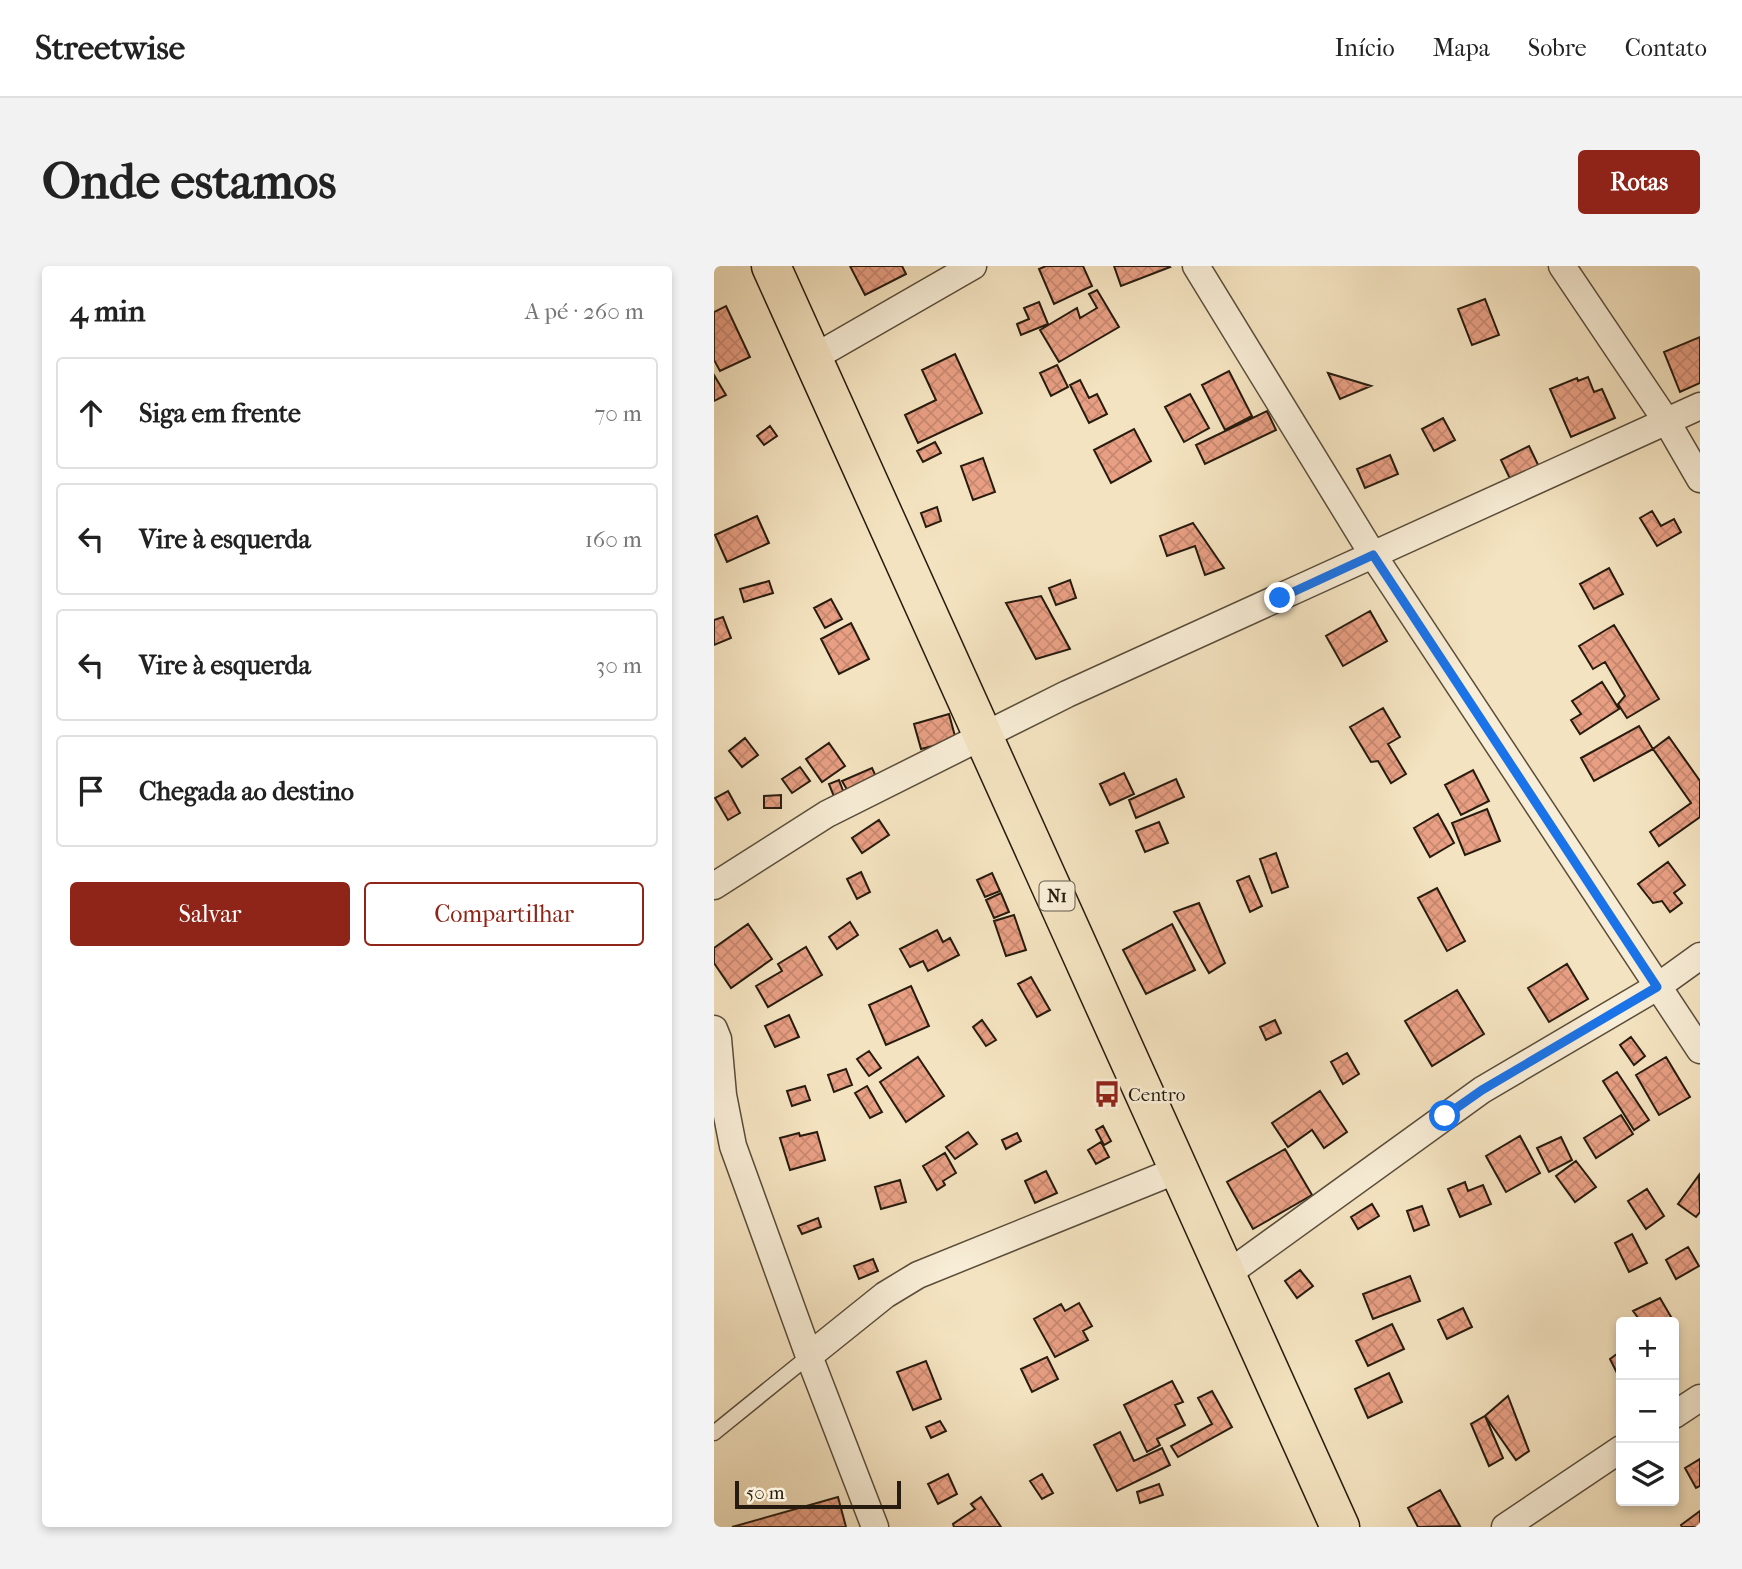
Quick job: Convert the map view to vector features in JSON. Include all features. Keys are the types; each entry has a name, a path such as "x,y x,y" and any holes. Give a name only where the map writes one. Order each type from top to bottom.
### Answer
{"highway":[{"name":"N1","path":"771,266 1340,1527"}],"street":[{"path":"813,358 973,266"},
{"path":"1196,266 1373,555 1700,1050"},
{"path":"1562,266 1667,422 1700,479"},
{"path":"714,886 827,814 984,734 1700,407"},
{"path":"1226,1275 1482,1090 1657,987 1700,956"},
{"path":"714,1029 718,1039 723,1095 733,1146 809,1356 875,1527"},
{"path":"809,1356 885,1295 918,1275 1180,1169"},
{"path":"1679,1412 1700,1398"},
{"path":"1505,1527 1616,1452"}],"lane":[{"path":"714,1433 809,1356"}],"building":[{"path":"850,266 902,266 906,274 865,295"},
{"path":"1046,266 1083,266 1092,286 1054,304 1039,269"},
{"path":"1114,266 1169,266 1170,267 1121,286"},
{"path":"1097,290 1119,327 1059,362 1040,330 1077,308 1080,318 1097,308 1089,294"},
{"path":"1485,299 1499,335 1472,345 1458,309"},
{"path":"1039,302 1048,324 1021,335 1017,324 1029,319 1024,308"},
{"path":"726,306 750,357 720,371 714,360 714,312"},
{"path":"1700,337 1700,383 1680,392 1664,352"},
{"path":"955,354 982,413 918,443 905,415 936,400 922,370"},
{"path":"1057,365 1068,387 1051,396 1040,373"},
{"path":"1229,371 1252,416 1225,430 1202,385"},
{"path":"1328,373 1371,386 1340,399"},
{"path":"714,375 726,395 714,401"},
{"path":"1588,377 1594,392 1602,389 1615,418 1571,437 1550,389 1577,378 1578,381"},
{"path":"1080,380 1089,398 1097,394 1107,414 1089,423 1070,385"},
{"path":"1190,394 1209,428 1184,442 1165,407"},
{"path":"1267,411 1276,430 1205,464 1196,445"},
{"path":"1443,418 1455,440 1434,451 1422,429"},
{"path":"770,426 777,436 764,445 757,436"},
{"path":"1134,429 1151,461 1111,483 1094,450"},
{"path":"935,442 941,453 923,462 917,451"},
{"path":"1529,446 1542,473 1514,487 1501,460"},
{"path":"1390,455 1398,474 1365,488 1357,469"},
{"path":"983,458 995,492 973,500 961,466"},
{"path":"937,507 941,521 926,527 921,513"},
{"path":"1652,511 1661,526 1674,519 1681,532 1657,546 1640,518"},
{"path":"757,516 769,543 727,562 715,535"},
{"path":"1193,523 1224,568 1205,575 1195,546 1167,556 1160,536"},
{"path":"1609,568 1623,594 1594,609 1580,584"},
{"path":"1070,580 1076,598 1056,605 1049,588"},
{"path":"769,581 773,593 744,602 740,589"},
{"path":"1041,596 1070,649 1036,659 1006,603"},
{"path":"831,599 842,619 825,628 814,608"},
{"path":"1370,611 1387,641 1343,666 1326,636"},
{"path":"723,617 731,638 714,645 714,620"},
{"path":"851,623 869,659 839,674 821,639"},
{"path":"1614,625 1659,699 1627,718 1618,704 1625,696 1605,662 1593,669 1579,646"},
{"path":"1602,682 1619,709 1580,734 1571,720 1581,714 1572,701"},
{"path":"1383,708 1400,737 1388,744 1406,774 1391,783 1378,761 1371,762 1350,727"},
{"path":"949,714 956,740 921,749 914,724"},
{"path":"1639,726 1653,749 1594,781 1581,758"},
{"path":"1669,737 1700,781 1700,817 1659,846 1650,832 1691,803 1653,749"},
{"path":"745,738 758,755 742,767 729,751"},
{"path":"829,743 845,766 822,782 806,759"},
{"path":"800,767 810,781 792,793 782,779"},
{"path":"872,768 878,781 849,793 842,781"},
{"path":"1473,770 1489,801 1461,815 1445,785"},
{"path":"1124,773 1134,794 1110,805 1100,784"},
{"path":"1176,779 1184,797 1136,818 1129,800"},
{"path":"839,780 845,796 835,799 829,784"},
{"path":"728,791 740,813 728,820 715,798"},
{"path":"781,795 781,808 764,808 764,796"},
{"path":"1487,809 1500,841 1465,855 1452,823"},
{"path":"1438,814 1454,843 1430,857 1414,828"},
{"path":"879,820 889,835 862,853 852,838"},
{"path":"1159,822 1168,843 1145,852 1136,831"},
{"path":"1276,853 1288,887 1272,893 1260,859"},
{"path":"1668,862 1685,885 1674,893 1682,903 1670,912 1662,901 1653,903 1638,884"},
{"path":"861,872 870,892 857,899 847,879"},
{"path":"992,873 1000,891 985,897 977,880"},
{"path":"1249,876 1262,906 1250,912 1237,881"},
{"path":"1437,888 1465,941 1447,951 1418,898"},
{"path":"1001,893 1009,912 994,918 986,900"},
{"path":"1199,903 1225,963 1209,973 1174,912"},
{"path":"1014,915 1026,950 1006,956 994,921"},
{"path":"850,922 858,935 837,949 829,937"},
{"path":"748,924 772,959 731,988 714,963 714,948"},
{"path":"1172,924 1195,970 1146,994 1123,950"},
{"path":"937,930 943,942 950,938 959,955 928,971 923,961 910,967 900,949"},
{"path":"806,947 822,975 768,1007 756,986 782,971 778,964"},
{"path":"1567,964 1588,999 1549,1022 1528,988"},
{"path":"1031,977 1050,1010 1037,1017 1018,984"},
{"path":"911,986 929,1026 886,1045 869,1005"},
{"path":"1457,990 1484,1034 1432,1066 1405,1021"},
{"path":"789,1015 799,1037 775,1047 765,1026"},
{"path":"982,1020 996,1040 986,1046 973,1027"},
{"path":"1275,1020 1281,1033 1266,1040 1260,1027"},
{"path":"1631,1037 1645,1056 1634,1065 1620,1045"},
{"path":"869,1051 881,1068 869,1076 857,1059"},
{"path":"1347,1053 1359,1074 1343,1084 1331,1062"},
{"path":"918,1057 944,1096 906,1122 880,1082"},
{"path":"1666,1057 1690,1097 1659,1115 1636,1075"},
{"path":"846,1069 852,1085 834,1092 828,1075"},
{"path":"1617,1072 1649,1120 1634,1130 1603,1081"},
{"path":"805,1086 810,1100 792,1106 787,1091"},
{"path":"867,1086 882,1112 870,1118 855,1093"},
{"path":"1320,1091 1347,1132 1324,1148 1312,1130 1288,1147 1272,1123"},
{"path":"1621,1115 1633,1134 1596,1158 1584,1138"},
{"path":"1103,1126 1111,1141 1104,1145 1096,1130"},
{"path":"817,1132 825,1160 790,1170 780,1138"},
{"path":"968,1132 977,1144 955,1159 946,1147"},
{"path":"1017,1133 1021,1141 1006,1149 1002,1140"},
{"path":"1520,1136 1540,1173 1506,1192 1486,1156"},
{"path":"1561,1137 1572,1160 1549,1172 1537,1148"},
{"path":"1101,1142 1109,1157 1096,1164 1088,1150"},
{"path":"1285,1149 1312,1195 1253,1229 1227,1182"},
{"path":"945,1153 956,1173 943,1181 945,1185 937,1190 923,1166"},
{"path":"1576,1161 1596,1187 1575,1202 1556,1176"},
{"path":"1046,1171 1057,1193 1035,1203 1025,1181"},
{"path":"1699,1175 1700,1212 1696,1217 1678,1204"},
{"path":"900,1180 906,1202 881,1209 875,1187"},
{"path":"1465,1182 1468,1191 1483,1185 1491,1204 1460,1217 1448,1189"},
{"path":"1647,1189 1664,1216 1646,1229 1628,1201"},
{"path":"1372,1204 1379,1216 1358,1229 1351,1217"},
{"path":"1422,1206 1429,1225 1414,1231 1407,1211"},
{"path":"818,1218 821,1227 802,1234 798,1226"},
{"path":"1632,1234 1647,1263 1629,1272 1615,1243"},
{"path":"1688,1247 1699,1266 1676,1279 1666,1260"},
{"path":"873,1259 878,1271 859,1279 854,1266"},
{"path":"1300,1270 1313,1286 1297,1298 1285,1281"},
{"path":"1410,1276 1420,1301 1373,1319 1363,1294"},
{"path":"1660,1298 1671,1317 1637,1317 1633,1311"},
{"path":"1079,1303 1092,1326 1083,1331 1088,1340 1055,1357 1034,1319 1061,1304 1065,1311"},
{"path":"1463,1308 1472,1327 1447,1339 1438,1320"},
{"path":"1392,1324 1404,1349 1368,1366 1356,1341"},
{"path":"1616,1355 1616,1371 1610,1359"},
{"path":"1047,1357 1058,1379 1032,1392 1021,1369"},
{"path":"926,1361 941,1399 913,1410 897,1372"},
{"path":"1389,1373 1402,1402 1368,1418 1355,1389"},
{"path":"1172,1381 1183,1402 1175,1405 1185,1425 1157,1439 1160,1445 1147,1452 1124,1405"},
{"path":"1212,1391 1232,1427 1178,1457 1171,1446 1212,1424 1198,1398"},
{"path":"1508,1396 1529,1451 1516,1460 1485,1416"},
{"path":"1485,1416 1503,1458 1489,1466 1471,1424"},
{"path":"940,1421 946,1431 931,1438 926,1427"},
{"path":"1120,1432 1134,1461 1162,1448 1170,1465 1117,1491 1094,1445"},
{"path":"1700,1459 1700,1486 1696,1488 1685,1468"},
{"path":"948,1474 957,1494 938,1504 928,1484"},
{"path":"1042,1474 1053,1493 1042,1499 1030,1481"},
{"path":"1159,1484 1163,1495 1140,1503 1137,1492"},
{"path":"1440,1490 1460,1526 1418,1527 1408,1508"},
{"path":"838,1497 846,1527 732,1527"},
{"path":"981,1497 1001,1527 954,1527 953,1524 975,1509 971,1504"},
{"path":"1700,1511 1700,1527 1682,1527 1681,1525"}],"place":[{"name":"Centro","path":"1107,1094"}],"route":[{"path":"1280,598 1373,555 1657,987 1482,1090 1445,1116"}]}
